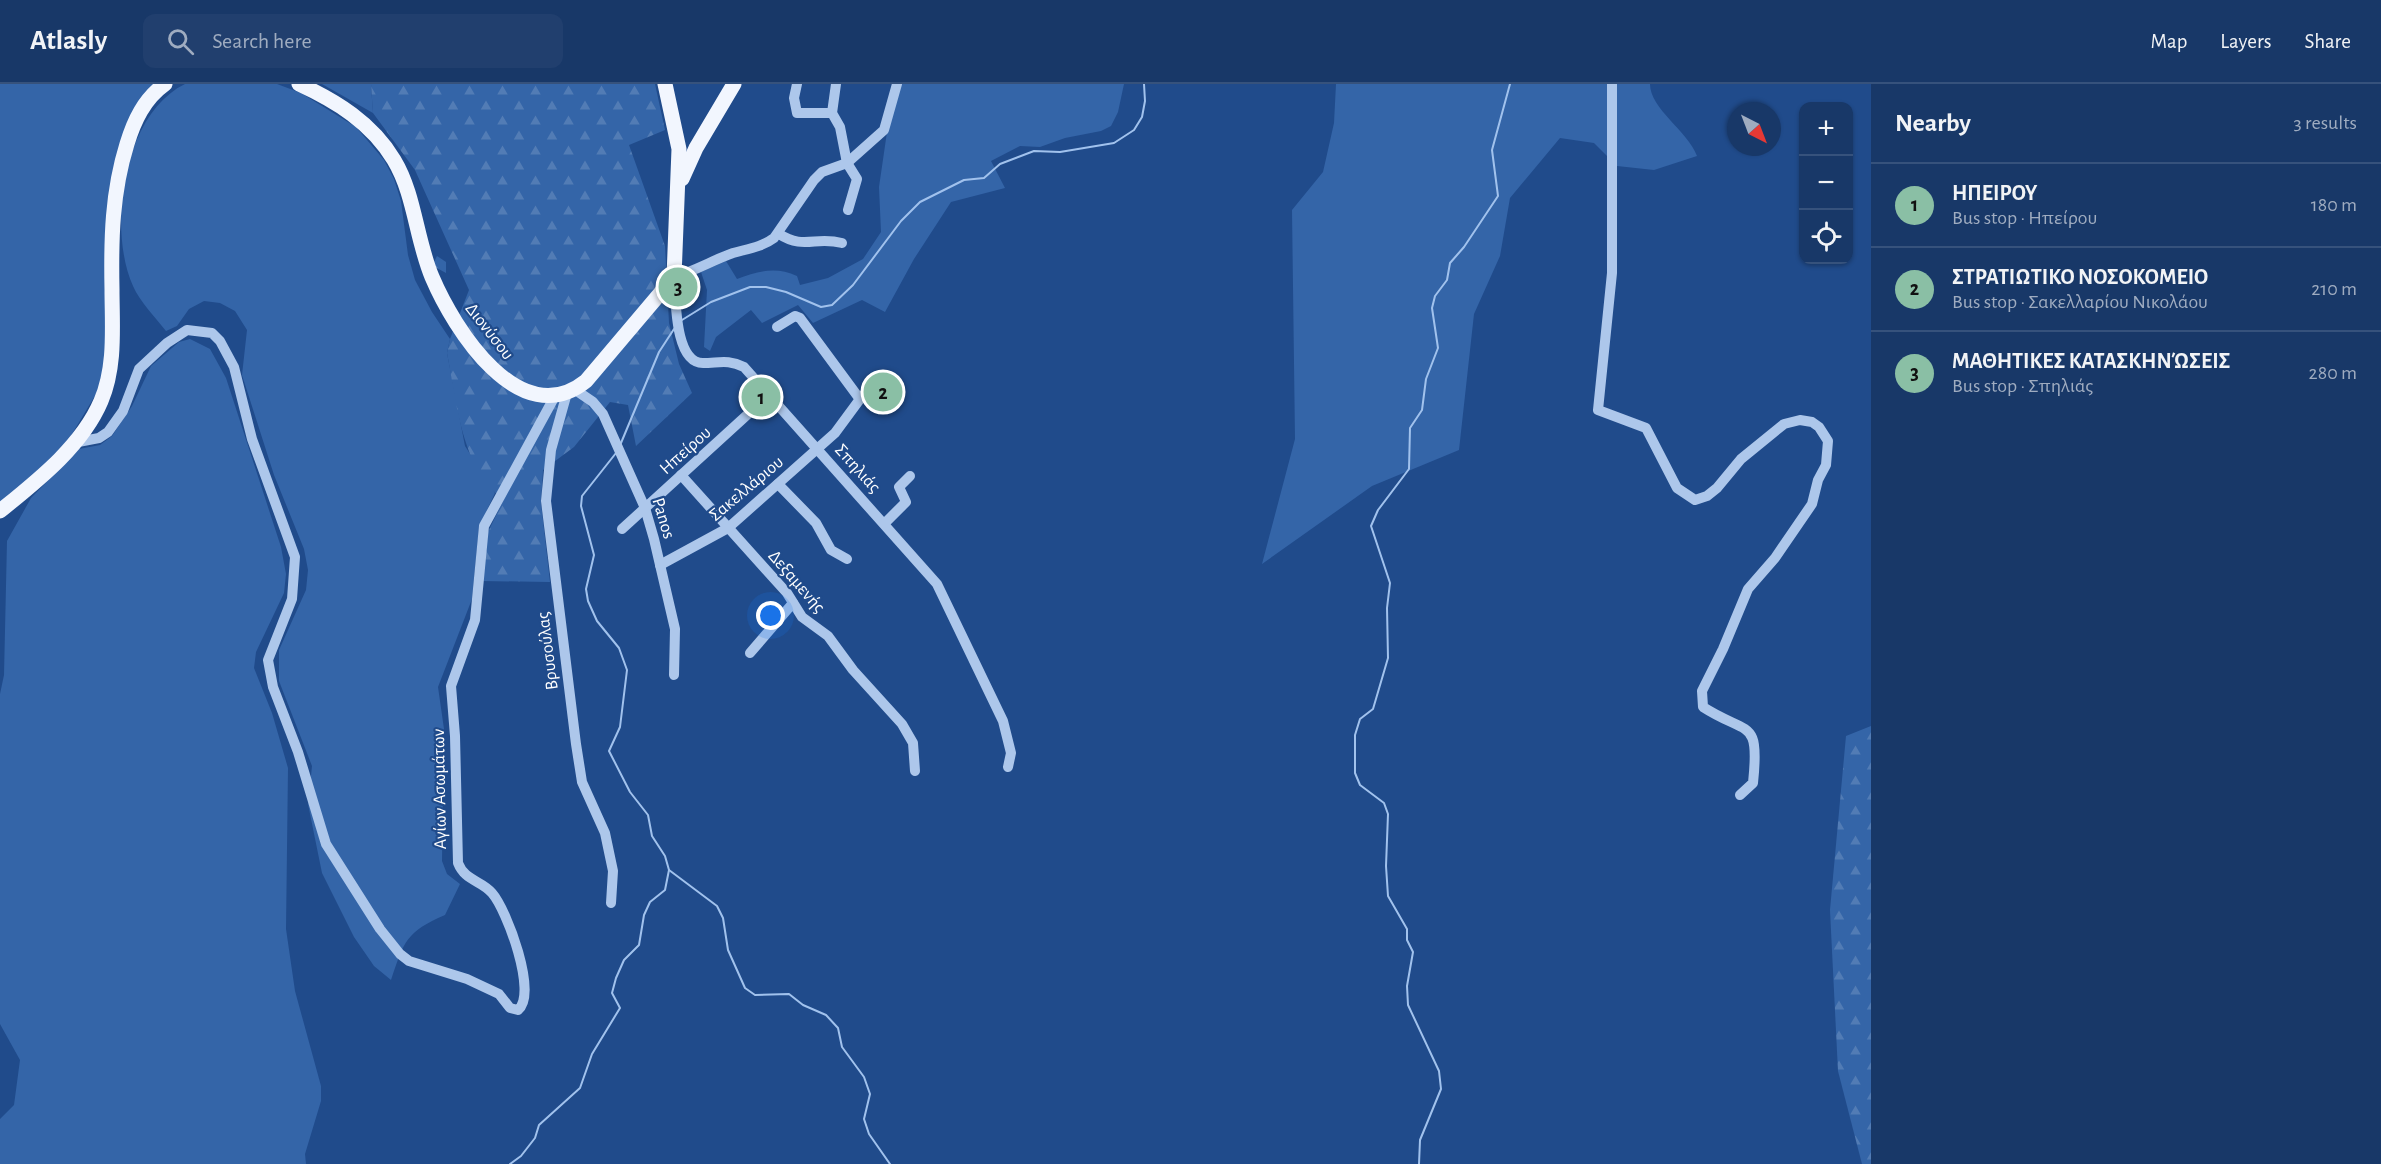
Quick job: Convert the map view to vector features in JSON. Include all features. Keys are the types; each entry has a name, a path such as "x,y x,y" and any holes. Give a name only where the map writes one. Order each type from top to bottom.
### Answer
{"main road":[{"path":"0,511 42,476 73,443 97,410 110,373 113,202 118,172 138,116 150,96 165,84"},
{"name":"Διονύσου","path":"299,84 363,122 393,158 408,192 432,278 447,307 471,343 492,368 512,385 537,395 565,393"},
{"path":"565,393 599,368 674,277 679,149 665,84"},
{"path":"679,187 696,148 734,84"},
{"path":"679,149 689,153 696,148"}],"street":[{"path":"797,84 794,98 797,113 832,113"},
{"path":"836,84 832,113 840,128 847,163 857,179 848,210"},
{"path":"674,277 734,253 768,243 779,234 814,180 822,172 847,163 884,130 897,84"},
{"path":"1612,84 1611,172 1614,195 1612,273 1598,410 1646,428 1677,488 1695,500 1707,496 1717,488 1741,459 1792,421 1812,422 1819,427 1828,441 1826,465 1818,480 1812,504 1775,558 1748,589 1723,649 1702,691 1703,707 1737,722 1751,733 1754,741 1753,783 1740,795"},
{"path":"779,234 799,244 819,240 842,243"},
{"name":"Σπηλιάς","path":"674,277 679,334 691,358 701,363 720,360 737,363 885,523 937,584 1003,721 1011,753 1008,767"},
{"name":"Σακελλάριου","path":"660,565 728,528 845,421 861,397 800,318 795,316 777,327"},
{"name":"Αγίων Ασωμάτων","path":"73,443 99,438 108,432 123,411 139,369 166,343 187,330 212,333 220,341 234,368 252,439 296,557 292,598 268,660 273,687 298,752 300,766 326,844 380,929 400,954 409,961 467,979 499,994 514,1010 522,1007 525,997 522,969 497,900 489,889 465,876 458,863 456,746 451,686 475,620 484,526 565,393"},
{"name":"Panos","path":"565,393 593,402 603,414 645,508 675,628 674,675"},
{"name":"Βρυσούλας","path":"565,393 551,450 546,501 582,782 605,833 613,871 611,903"},
{"name":"Ηπείρου","path":"622,529 769,395"},
{"name":"Δεξαμενής","path":"681,475 793,603 802,617 835,644 853,670 902,724 913,743 915,771"},
{"path":"885,523 906,502 899,487 910,476"},
{"path":"778,484 816,523 831,550 847,559"},
{"path":"750,653 793,603"}],"green space":[{"path":"0,84 156,84 123,135 102,384 69,439 32,477 0,503"},
{"path":"185,84 277,84 301,93 356,127 384,160 394,179 401,201 408,255 415,280 450,339 447,353 465,446 495,493 479,527 472,599 438,687 444,729 442,861 447,874 460,884 445,915 422,927 408,939 399,956 391,980 374,966 354,937 322,873 308,804 312,766 279,681 279,650 306,590 308,570 304,549 274,475 242,375 247,330 235,311 220,303 204,301 189,309 177,326 166,331 136,292 125,262 121,234 122,205 126,174 134,146 147,120 164,99"},
{"path":"322,84 371,84 373,113"},
{"path":"371,84 655,84 665,130 629,145 665,246 669,323 679,364 692,393 636,446 628,405 610,402 574,447 543,470 541,503 550,582 483,581 488,532 504,499 490,487 479,472 470,453 458,412 447,353 469,290 415,170 373,113"},
{"path":"900,84 1124,84 1118,112 1111,126 1101,131 1065,138 1040,147 1020,146 991,161 1005,188 951,202 914,259 885,312 862,300 813,323 798,305 762,323 751,310 716,337 710,351 704,347 707,290 701,272 726,261 737,279 774,270 797,276 800,285 828,278 863,259 881,232 879,187 887,132"},
{"path":"1336,84 1650,84 1656,102 1686,138 1697,156 1654,170 1617,166 1594,143 1560,138 1510,198 1500,256 1474,314 1459,450 1372,486 1262,564 1295,439 1292,210 1323,172 1334,123"},
{"path":"437,256 446,262 446,273 435,267 434,262"},
{"path":"190,339 210,349 226,378 281,547 286,574 284,593 256,652 254,668 272,713 288,768 286,929 295,991 321,1086 321,1101 305,1154 306,1164 0,1164 0,1119 14,1105 20,1060 0,1024 0,694 4,675 7,541 31,498 79,449 100,445 112,436 132,406 151,366 179,342"},
{"path":"1871,726 1871,1164 1862,1164 1838,1071 1830,910 1846,736"}],"waterway":[{"path":"682,320 711,302 750,287 766,287 786,292 821,307 832,305 853,285 901,221 920,202 964,180 984,178 1000,164 1034,151 1060,152 1114,143 1134,130 1142,117 1145,101 1144,84"},
{"path":"1419,1164 1420,1140 1441,1089 1439,1071 1408,1005 1407,986 1413,952 1407,940 1407,929 1388,896 1386,866 1388,814 1384,803 1360,785 1355,773 1355,735 1360,719 1373,709 1388,658 1387,608 1390,583 1371,526 1378,510 1409,469 1410,428 1422,410 1426,379 1438,348 1432,308 1435,296 1447,280 1450,263 1464,247 1498,196 1492,150 1510,84"},
{"path":"621,443 659,352 674,329"},
{"path":"510,1164 521,1156 535,1138 539,1125 580,1088 592,1054 620,1008 612,993 616,978 624,960 639,945 644,915 650,902 665,890 669,870 665,856 652,836 648,815 630,792 609,751 620,727 627,670 619,648 597,621 588,601 586,589 594,555 581,506 582,496 616,453"},
{"path":"669,870 717,906 723,918 728,950 745,988 755,995 789,994 803,1005 826,1015 838,1028 842,1047 864,1077 870,1094 864,1119 869,1134 890,1164"}],"place":[{"name":"ΜΑΘΗΤΙΚΕΣ ΚΑΤΑΣΚΗΝΏΣΕΙΣ","path":"678,287"},
{"name":"ΣΤΡΑΤΙΩΤΙΚΟ ΝΟΣΟΚΟΜΕΙΟ","path":"883,392"},
{"name":"ΗΠΕΙΡΟΥ","path":"761,397"}]}
